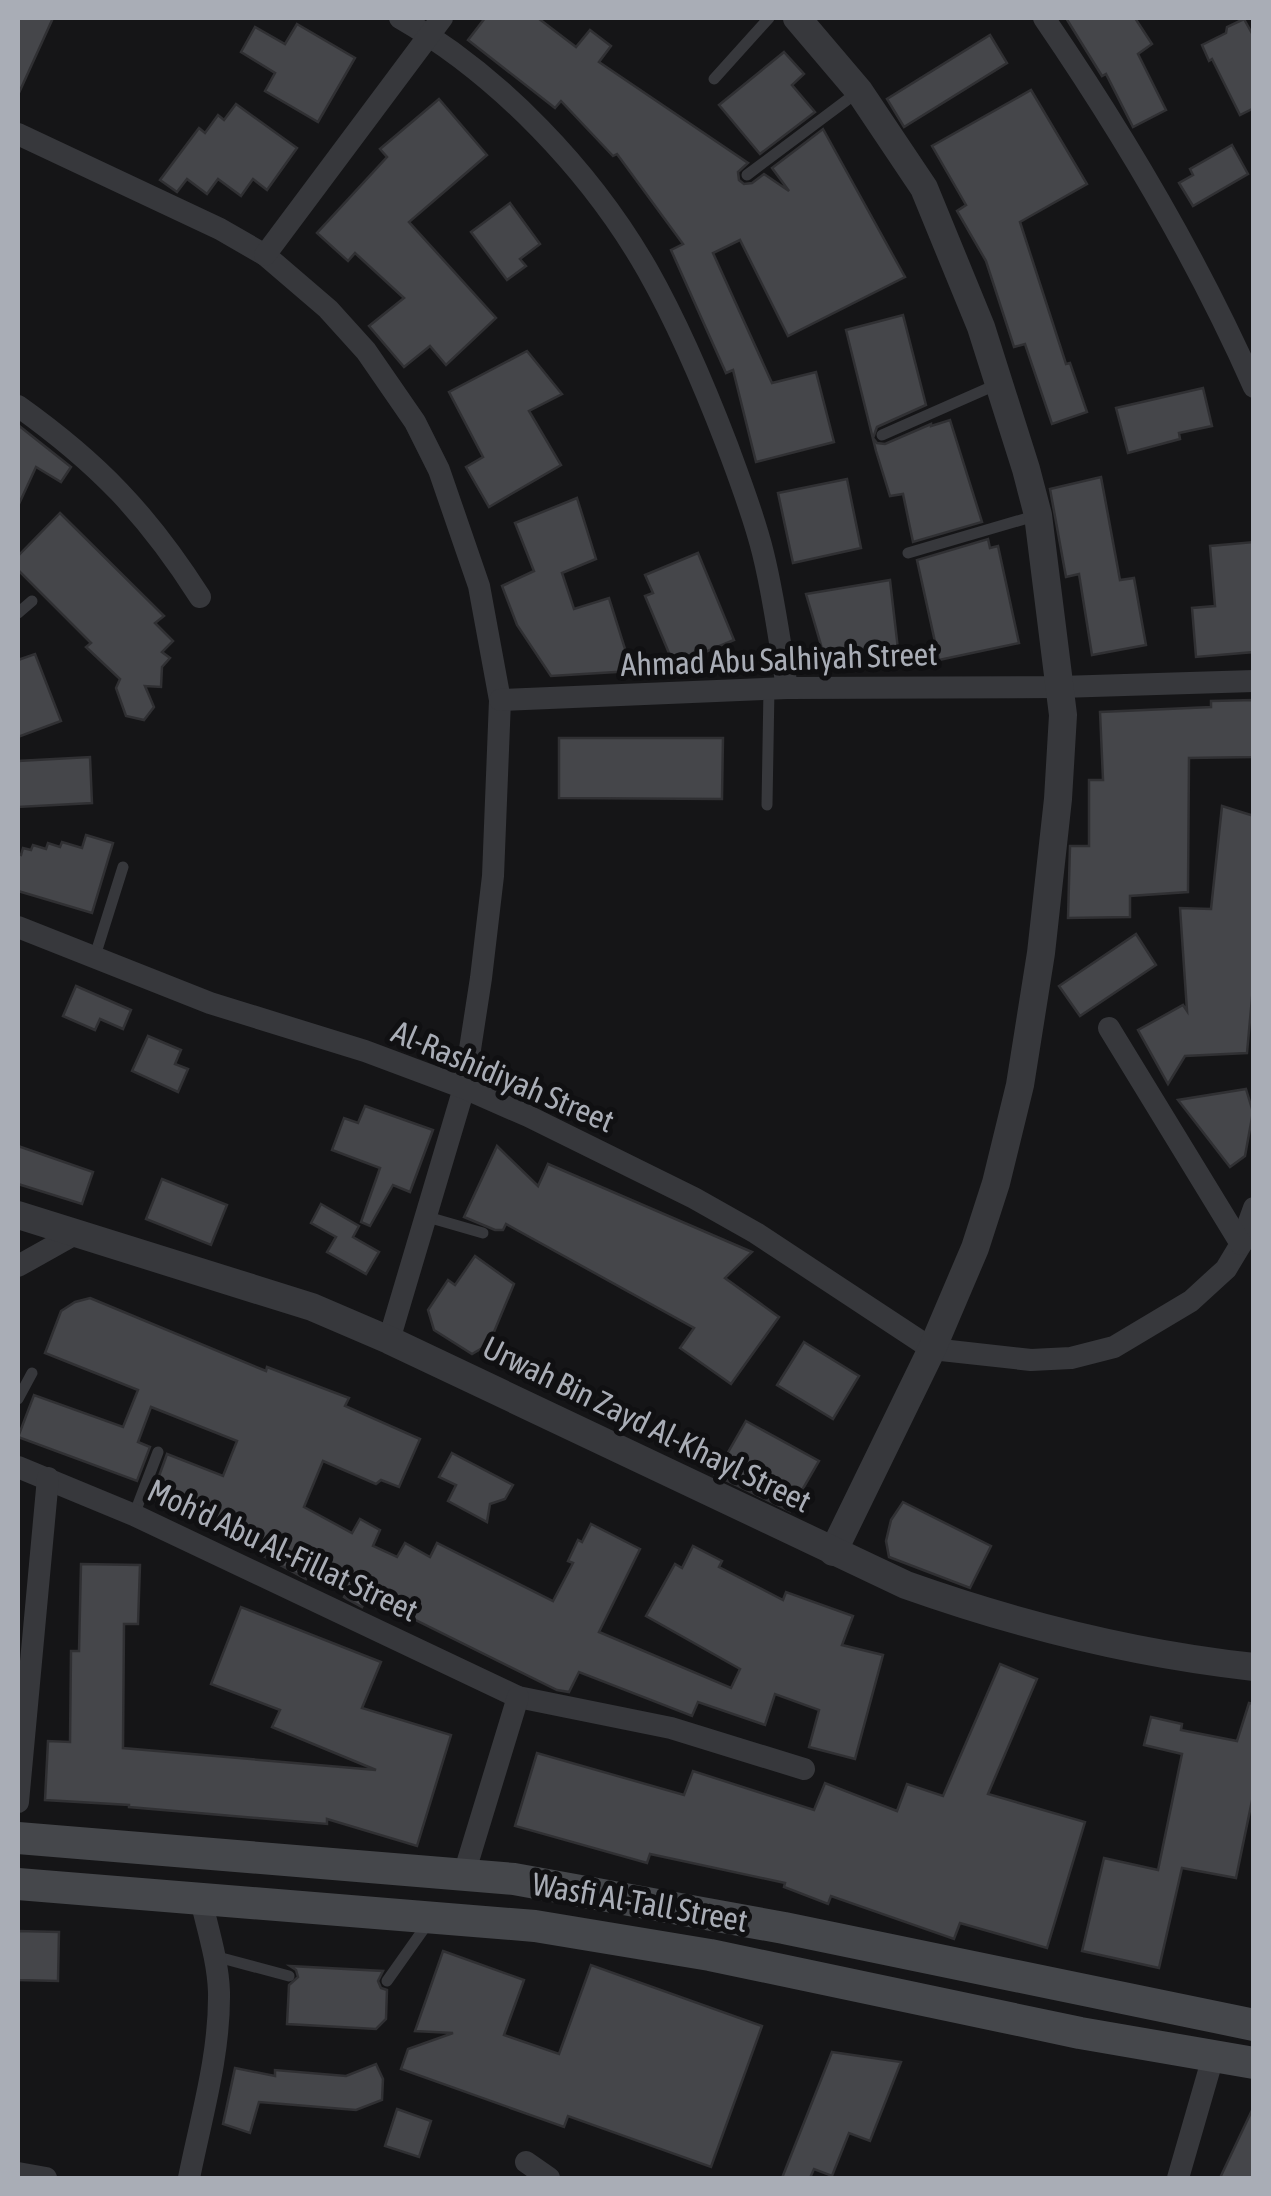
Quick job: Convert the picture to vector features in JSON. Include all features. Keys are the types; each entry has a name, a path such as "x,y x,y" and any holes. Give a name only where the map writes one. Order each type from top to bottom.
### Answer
{"main road":[{"name":"Wasfi Al-Tall Street","path":"18,1838 464,1874 636,1899 1254,2025"},
{"name":"Wasfi Al-Tall Street","path":"18,1884 534,1926 616,1938 1254,2064"}],"street":[{"path":"400,18 436,26 523,114 609,212 647,269 704,386 763,550 778,688"},
{"path":"797,18 858,92 924,188 969,297 1000,383 1038,514 1060,687 1062,743 1041,953 1020,1085 1000,1167 975,1248 932,1349 833,1552"},
{"path":"1044,18 1136,158 1212,298 1254,387"},
{"path":"266,255 436,26"},
{"path":"18,134 220,229 266,255 328,309 366,350 415,422 439,470 479,586 500,700 493,876 464,1088 389,1340"},
{"path":"18,406 84,456 116,486 151,525 200,597"},
{"name":"Ahmad Abu Salhiyah Street","path":"500,700 778,688 1060,687 1254,681"},
{"name":"Al-Rashidiyah Street","path":"18,927 210,1003 365,1052 528,1116 756,1233 932,1349"},
{"path":"1109,1028 1241,1244"},
{"path":"932,1349 1031,1360 1071,1358 1114,1347 1191,1302 1226,1269 1241,1244 1254,1208"},
{"name":"Urwah Bin Zayd Al-Khayl Street","path":"18,1214 312,1308 389,1340 906,1585 982,1612 1134,1649 1254,1667"},
{"path":"18,1266 77,1233"},
{"name":"Moh'd Abu Al-Fillat Street","path":"18,1467 134,1515 518,1697 670,1728 804,1769"},
{"path":"18,1802 48,1478"},
{"path":"464,1874 518,1697"},
{"path":"189,2178 218,2017 219,1990 202,1900"},
{"path":"1178,2178 1213,2057"},
{"path":"526,2162 549,2178"},
{"path":"18,2173 46,2178"}],"lane":[{"path":"714,80 769,18"},
{"path":"747,176 858,92"},
{"path":"882,435 1000,383"},
{"path":"908,553 1038,514"},
{"path":"18,613 32,601"},
{"path":"767,805 778,688"},
{"path":"94,959 123,866"},
{"path":"424,1216 482,1233"},
{"path":"18,1399 32,1372"},
{"path":"134,1515 158,1452"},
{"path":"388,1981 432,1917"},
{"path":"214,1956 289,1976"}],"building":[{"path":"18,18 53,18 18,95"},
{"path":"485,18 538,18 576,47 590,30 611,46 599,62 748,163 738,172 744,184 764,174 789,191 772,168 823,129 905,277 788,336 740,240 713,253 772,383 816,372 834,442 756,462 733,370 726,373 671,250 683,244 617,154 613,156 561,101 555,108 468,40"},
{"path":"1066,18 1135,18 1152,44 1138,54 1166,110 1133,127 1106,74 1102,76"},
{"path":"1244,19 1254,37 1254,108 1240,115 1202,45"},
{"path":"297,24 355,58 318,122 265,91 275,73 241,52 255,27 285,44"},
{"path":"990,35 1007,63 904,127 887,99"},
{"path":"784,52 804,74 792,85 815,112 760,154 719,105"},
{"path":"1031,90 1087,184 1020,222 1066,364 1070,363 1087,412 1052,424 1025,344 1014,347 986,261 957,211 966,205 932,146"},
{"path":"439,99 487,155 409,222 496,318 446,365 430,346 404,367 369,326 404,298 355,253 348,261 317,233 387,157 380,149"},
{"path":"236,104 297,148 267,190 253,179 241,196 218,179 207,194 187,179 177,192 160,180 199,128 205,133 218,115 224,120"},
{"path":"1232,145 1248,174 1193,206 1179,183 1193,175 1190,169"},
{"path":"510,203 540,244 520,259 526,266 507,280 471,232"},
{"path":"903,315 926,405 877,427 873,438 885,444 950,420 982,522 913,542 903,494 890,496 876,451 846,330"},
{"path":"527,351 562,394 529,411 561,465 489,507 466,467 483,457 449,392"},
{"path":"1203,388 1212,426 1179,433 1180,439 1128,453 1116,408"},
{"path":"18,425 71,467 61,482 36,467 18,506"},
{"path":"1101,477 1120,580 1134,578 1146,645 1092,655 1079,574 1066,577 1050,489"},
{"path":"847,479 861,548 793,563 778,493"},
{"path":"577,498 596,559 562,573 574,609 609,598 632,671 551,676 517,625 502,586 534,571 515,523"},
{"path":"60,513 164,616 155,623 173,641 162,652 170,658 162,667 161,687 145,686 154,707 144,720 126,716 116,688 120,679 86,647 91,643 18,570 18,556"},
{"path":"988,539 990,548 998,546 1019,643 939,660 917,560"},
{"path":"1254,542 1254,652 1196,657 1192,608 1215,606 1210,546"},
{"path":"698,553 734,640 674,665 645,596 653,593 645,575"},
{"path":"890,580 898,649 826,662 806,594"},
{"path":"35,654 61,721 18,737 18,660"},
{"path":"1254,700 1254,757 1189,758 1188,892 1130,896 1130,917 1068,918 1070,846 1089,846 1089,780 1103,780 1100,712 1211,707 1211,701"},
{"path":"559,738 723,738 722,799 559,798"},
{"path":"90,757 92,803 18,807 18,761"},
{"path":"1222,806 1254,816 1254,976 1247,1053 1185,1056 1168,1084 1138,1030 1183,1005 1187,1011 1180,908 1211,909"},
{"path":"86,835 113,843 92,913 18,891 18,854 23,848 31,850 33,845 46,849 48,843 60,847 62,842 82,848"},
{"path":"1136,934 1156,965 1080,1016 1059,986"},
{"path":"76,986 131,1010 123,1029 100,1019 95,1030 63,1016"},
{"path":"148,1036 181,1050 175,1064 188,1069 178,1092 132,1071"},
{"path":"1246,1089 1253,1112 1245,1156 1230,1167 1178,1100"},
{"path":"365,1106 433,1130 410,1192 393,1185 370,1226 361,1222 380,1168 332,1150 344,1118 358,1123"},
{"path":"18,1146 93,1172 82,1204 18,1184"},
{"path":"497,1146 538,1186 548,1164 752,1252 725,1278 779,1317 731,1384 680,1348 694,1328 506,1224 503,1230 495,1230 464,1217"},
{"path":"162,1179 227,1205 211,1245 146,1219"},
{"path":"321,1204 359,1226 353,1237 379,1252 366,1274 327,1252 336,1237 311,1223"},
{"path":"475,1256 514,1284 489,1344 472,1354 434,1330 428,1310 448,1280 455,1285"},
{"path":"90,1298 266,1371 267,1367 349,1398 345,1406 420,1439 399,1487 381,1480 376,1484 323,1461 304,1507 352,1533 360,1519 380,1530 373,1546 397,1557 405,1543 430,1557 437,1543 553,1601 573,1563 568,1561 578,1540 582,1542 591,1524 640,1549 599,1632 731,1688 740,1669 646,1616 675,1564 682,1568 693,1546 722,1561 719,1567 783,1600 786,1592 853,1616 842,1645 883,1655 855,1759 809,1747 819,1710 775,1694 765,1725 698,1702 692,1716 579,1672 569,1692 557,1690 383,1604 380,1610 365,1601 362,1607 344,1597 347,1590 311,1570 306,1579 247,1547 252,1538 151,1498 167,1454 223,1476 237,1441 151,1407 138,1442 150,1447 137,1481 18,1437 34,1395 123,1427 138,1390 45,1353 61,1311"},
{"path":"804,1342 859,1376 833,1419 777,1385"},
{"path":"746,1421 819,1461 790,1511 715,1475"},
{"path":"452,1453 513,1485 505,1499 490,1504 487,1522 448,1501 456,1485 439,1477"},
{"path":"903,1502 991,1546 970,1588 889,1557 886,1541 891,1520"},
{"path":"81,1564 140,1565 138,1624 124,1624 123,1748 376,1770 272,1727 280,1710 211,1684 241,1607 381,1662 362,1708 451,1735 417,1846 327,1819 327,1824 45,1800 48,1741 70,1742 71,1651 79,1651"},
{"path":"1000,1664 1037,1679 988,1794 1085,1822 1047,1948 960,1923 954,1939 831,1896 828,1904 784,1887 785,1883 650,1854 647,1863 515,1826 537,1753 684,1795 693,1771 814,1810 825,1783 897,1811 907,1784 943,1796"},
{"path":"1249,1703 1254,1704 1254,1791 1236,1878 1182,1868 1159,1968 1082,1951 1104,1858 1158,1870 1182,1754 1144,1745 1151,1717 1182,1724 1181,1730 1237,1741"},
{"path":"18,1931 59,1932 58,1981 18,1980"},
{"path":"443,1951 524,1980 504,2035 559,2054 591,1965 762,2026 711,2167 568,2116 564,2127 401,2069 408,2049 453,2033 415,2031"},
{"path":"290,1966 383,1971 378,1981 387,1990 386,2019 376,2029 287,2024 289,1985 298,1977"},
{"path":"832,2052 901,2062 870,2141 849,2133 832,2176 814,2169 810,2178 782,2178"},
{"path":"376,2064 383,2079 382,2100 356,2110 259,2102 250,2133 223,2124 235,2068 275,2076 275,2070 346,2076"},
{"path":"1254,2106 1254,2178 1220,2178"},
{"path":"397,2109 431,2121 419,2157 385,2146"}]}
